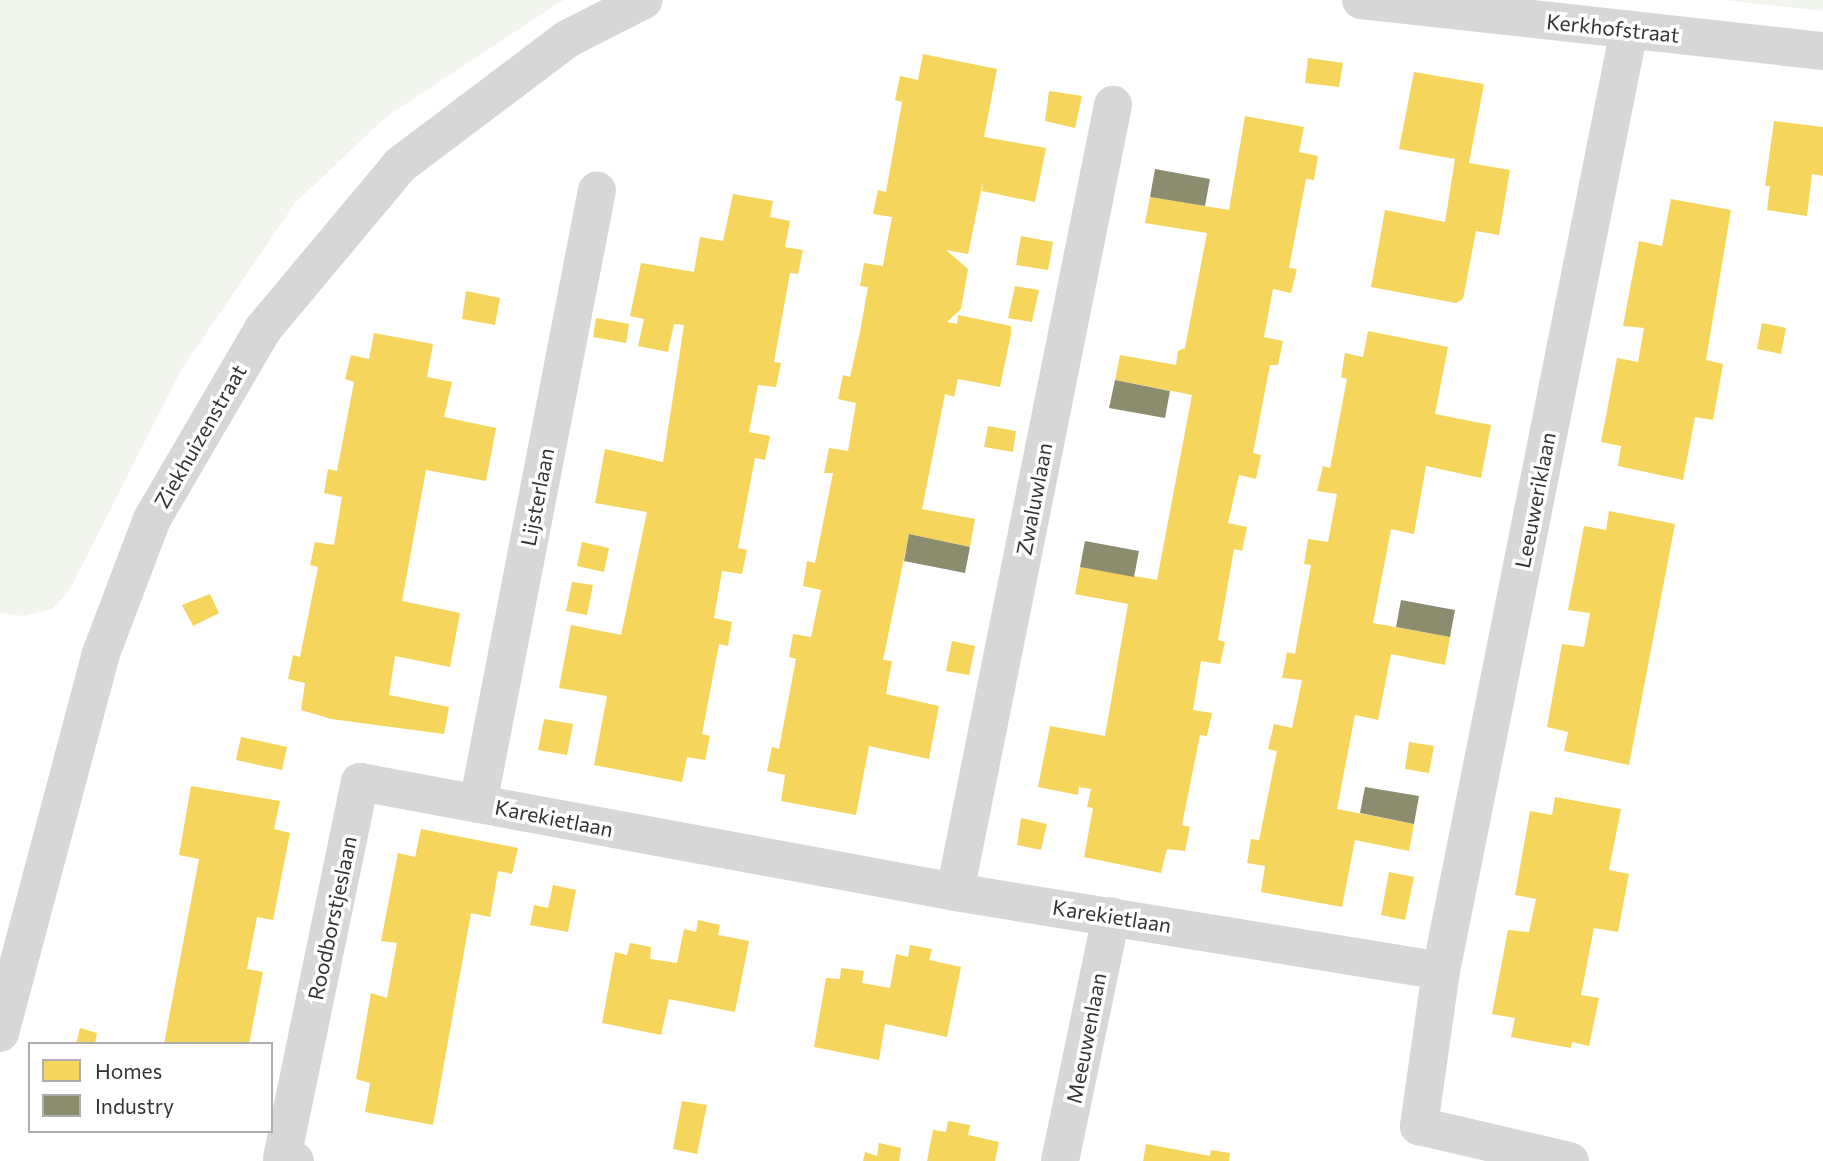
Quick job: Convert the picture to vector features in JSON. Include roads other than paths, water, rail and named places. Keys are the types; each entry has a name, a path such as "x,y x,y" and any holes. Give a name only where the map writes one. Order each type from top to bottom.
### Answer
{"street":[{"name":"Ziekhuizenstraat","path":"0,1033 105,644 152,519 263,329 400,165 567,39 644,0"},
{"name":"Kerkhofstraat","path":"1361,0 1823,51"},
{"name":"Leeuweriklaan","path":"1441,971 1629,30"},
{"name":"Zwaluwlaan","path":"955,892 1113,106"},
{"name":"Lijsterlaan","path":"478,804 597,190"},
{"name":"Roodborstjeslaan","path":"295,1161 282,1158 360,782 478,804"},
{"name":"Karekietlaan","path":"478,804 955,892 1441,971"},
{"name":"Meeuwenlaan","path":"1060,1161 1111,916"},
{"path":"1441,971 1419,1126 1570,1161"}]}
